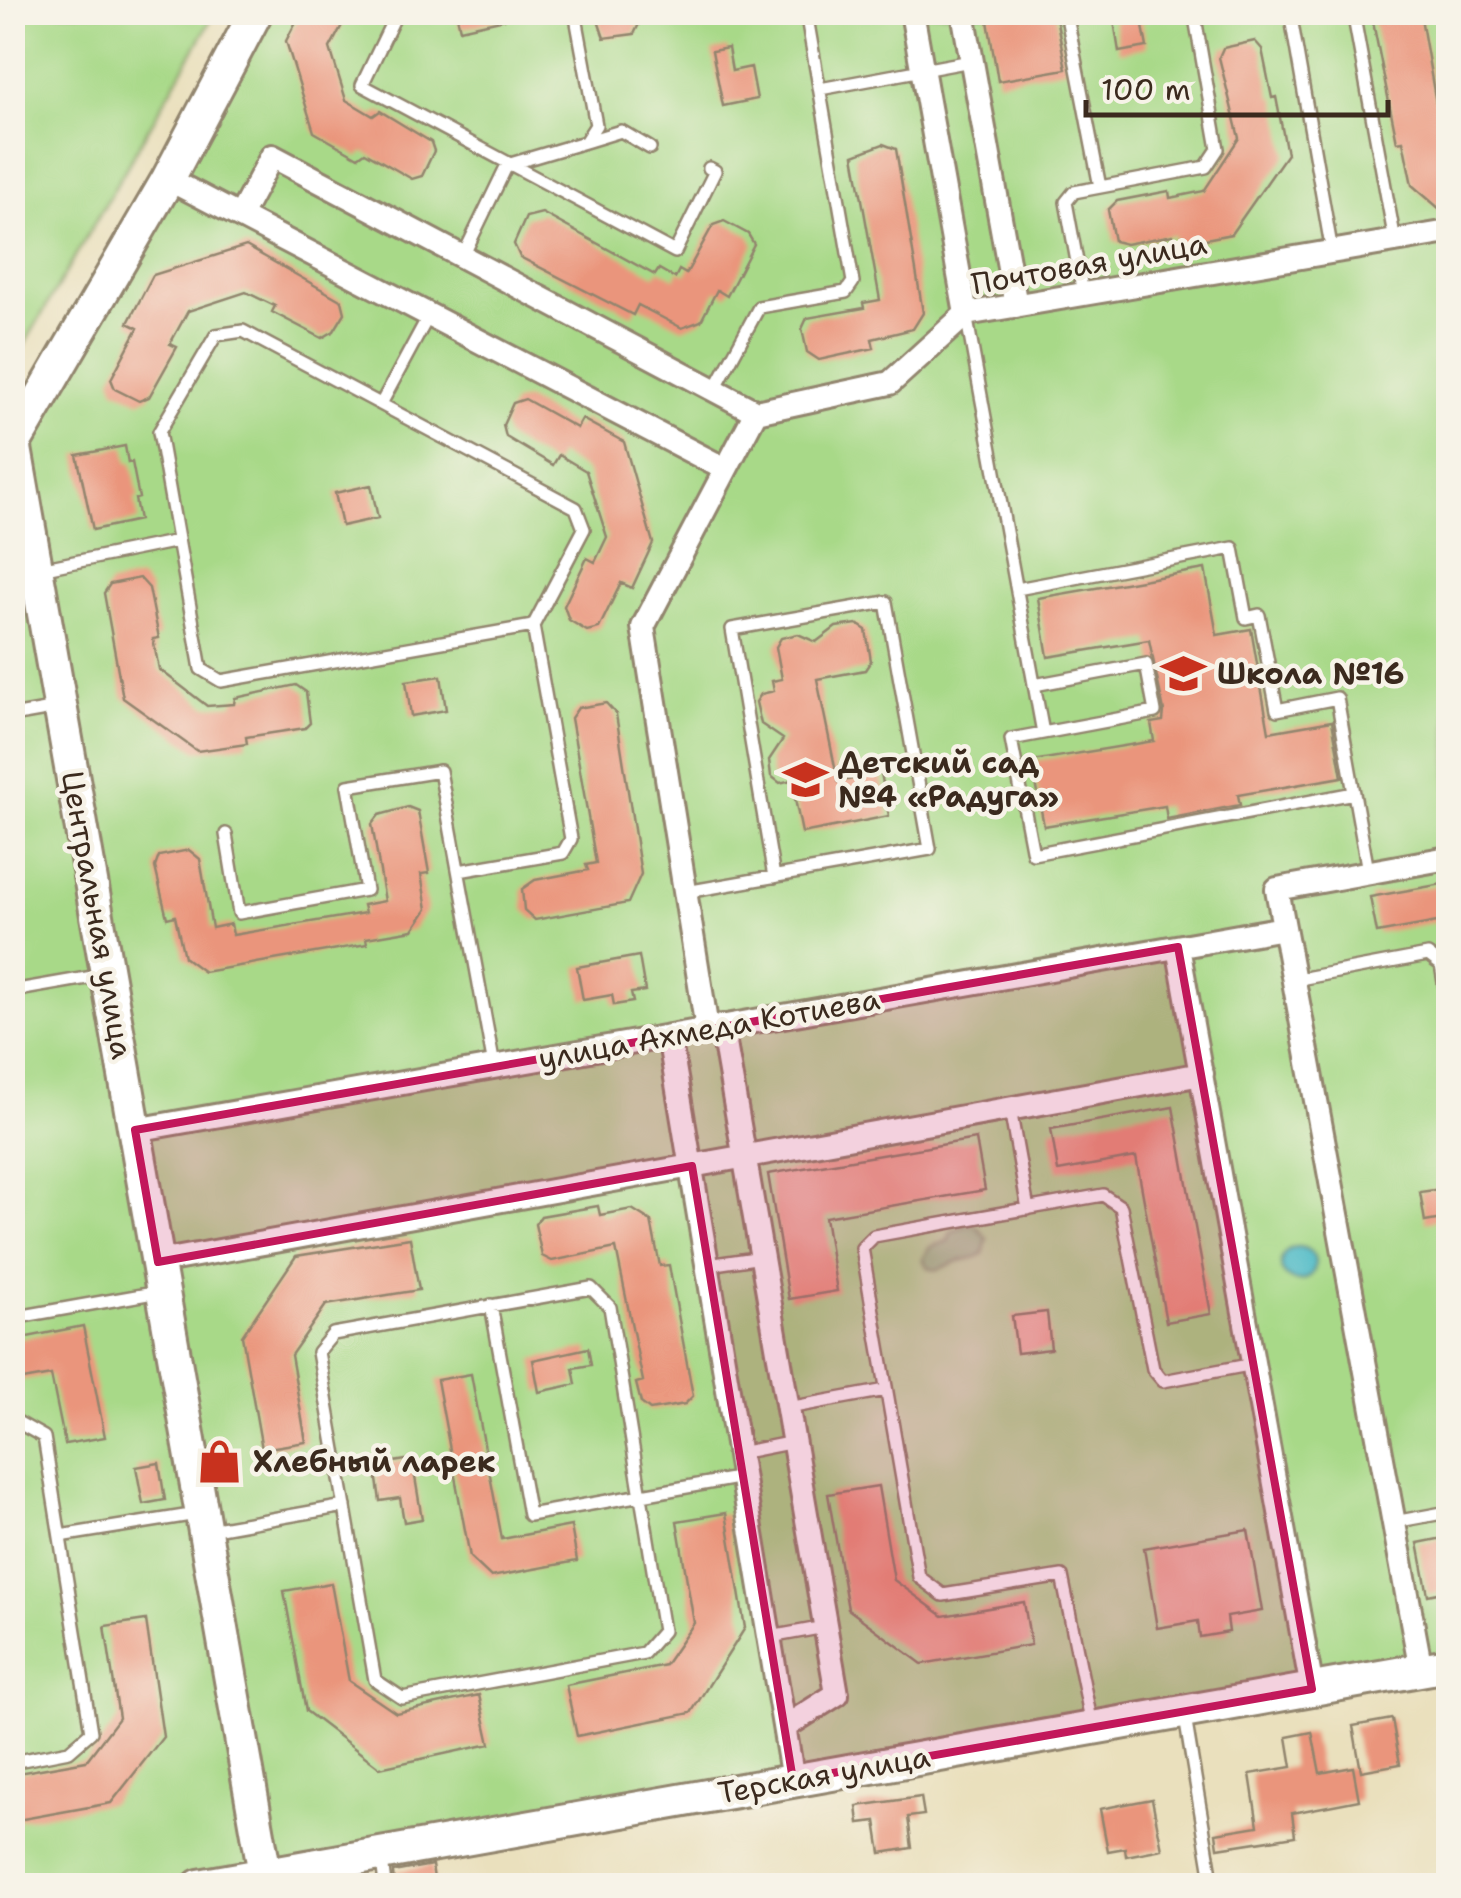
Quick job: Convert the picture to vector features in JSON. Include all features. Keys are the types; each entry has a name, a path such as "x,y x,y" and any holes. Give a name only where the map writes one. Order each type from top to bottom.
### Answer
{"street":[{"name":"Центральная улица","path":"256,12 168,179 28,398 14,437 264,1874"},
{"path":"912,12 966,314"},
{"path":"963,12 1016,306"},
{"path":"240,216 272,156 756,412 643,627 686,892 745,1156 837,1694 784,1727"},
{"path":"168,179 725,469"},
{"name":"Почтовая улица","path":"756,412 890,383 966,314 1448,232"},
{"path":"1435,1667 1394,1522 1277,889 1448,858"},
{"name":"улица Ахмеда Котиева","path":"134,1130 1284,928"},
{"path":"1178,946 1312,1689"},
{"path":"670,1036 793,1780"},
{"path":"160,1277 692,1166 1202,1074"},
{"name":"Терская улица","path":"199,1886 264,1874 383,1870 793,1780 1435,1667"}],"lane":[{"path":"396,12 362,85 675,252 715,170 709,168"},
{"path":"574,12 596,126 585,142"},
{"path":"715,389 759,307 846,292 853,282 806,12"},
{"path":"1066,12 1100,187"},
{"path":"1082,294 1066,202 1074,192 1206,167 1218,149 1194,12"},
{"path":"1290,12 1332,252"},
{"path":"1354,12 1395,241"},
{"path":"820,89 972,61"},
{"path":"463,256 507,164 621,132 650,148"},
{"path":"966,314 1043,733"},
{"path":"381,404 428,315"},
{"path":"459,871 563,853 571,839 534,626 584,529 576,508 244,331 216,335 159,432 200,670 221,681 534,626"},
{"path":"37,570 178,541"},
{"path":"1016,588 1233,548 1246,618 1258,615 1276,710 1336,698 1368,871"},
{"path":"686,892 930,849 886,602 732,630 774,876"},
{"path":"1034,685 1146,664 1154,712 1011,739 1033,854 1354,794"},
{"path":"12,716 61,707"},
{"path":"226,834 239,913 366,890 348,786 440,771 494,1066"},
{"path":"1294,980 1428,955 1441,965 1448,1005"},
{"path":"12,991 108,974"},
{"path":"1010,1109 1028,1208"},
{"path":"1092,1728 1062,1576 942,1596 919,1577 862,1248 874,1236 1104,1195 1121,1207 1153,1369 1163,1381 1254,1364"},
{"path":"708,1265 762,1257"},
{"path":"12,1318 160,1277"},
{"path":"591,1288 610,1307 663,1631 644,1653 402,1698 375,1680 318,1352 334,1334 491,1305 591,1288"},
{"path":"491,1305 529,1515 743,1477"},
{"path":"788,1408 886,1390"},
{"path":"12,1419 44,1436 91,1732 69,1751 12,1762"},
{"path":"739,1453 794,1442"},
{"path":"60,1536 345,1506"},
{"path":"1394,1522 1448,1512"},
{"path":"770,1637 825,1626"},
{"path":"1184,1712 1213,1886"}],"highlighted area":[{"path":"1178,947 1312,1689 793,1780 692,1166 158,1262 135,1130"}],"green space":[{"path":"13,12 215,13 18,356 13,357"},
{"path":"256,13 1448,13 1448,1665 199,1885 13,1886 13,400 43,395"},
{"path":"967,1225 977,1226 987,1239 983,1254 939,1269 930,1268 923,1259 930,1247 948,1241 951,1232"}],"water":[{"path":"1298,1247 1310,1252 1315,1264 1310,1276 1298,1281 1286,1276 1281,1264 1286,1252"}],"building":[{"path":"301,12 349,12 330,48 346,100 373,116 380,111 431,142 434,151 422,176 412,179 365,152 358,157 314,132 286,41"},
{"path":"456,12 505,12 505,19 460,29"},
{"path":"595,12 639,12 640,22 634,34 604,38"},
{"path":"1055,12 1066,69 998,81 987,15"},
{"path":"1371,12 1420,12 1448,151 1448,216 1412,185 1403,141 1397,142"},
{"path":"1141,16 1147,47 1119,52 1114,21"},
{"path":"1255,41 1262,49 1272,98 1276,97 1287,154 1231,234 1175,245 1173,235 1126,244 1114,241 1108,210 1117,201 1169,191 1170,198 1204,191 1239,138 1219,57 1223,48"},
{"path":"728,48 732,71 751,67 757,99 723,106 712,51"},
{"path":"883,144 896,149 923,313 913,329 872,339 874,348 819,360 807,352 802,329 807,318 864,308 863,303 880,300 854,155"},
{"path":"542,213 655,275 659,269 675,278 679,270 686,274 713,225 724,221 748,234 754,244 727,296 717,290 701,321 682,328 638,305 633,315 520,257 514,244 526,217"},
{"path":"246,246 342,301 345,313 334,331 322,338 272,312 275,306 246,292 188,311 170,344 177,347 149,397 139,401 115,389 111,379 138,328 128,323 153,275"},
{"path":"525,399 577,428 582,419 624,442 653,543 632,588 621,583 599,628 587,631 569,620 564,606 587,558 595,562 607,537 586,471 559,455 553,465 506,437 503,425 513,403"},
{"path":"125,446 139,498 135,499 139,520 93,530 77,455"},
{"path":"371,485 378,518 342,526 335,493"},
{"name":"Школа №16","path":"1205,569 1217,635 1251,629 1269,732 1332,721 1342,777 1238,795 1240,805 1167,819 1165,806 1044,826 1032,761 1154,741 1151,723 1163,721 1164,711 1149,640 1048,657 1038,598"},
{"path":"140,578 149,588 159,638 153,639 159,669 207,706 234,704 235,698 296,685 306,692 310,723 305,728 246,737 247,744 197,751 123,698 104,593 110,584"},
{"path":"857,624 866,630 871,661 865,670 817,679 838,782 881,773 889,816 802,833 791,780 780,783 771,776 769,760 783,739 761,724 756,702 761,694 774,691 772,681 782,679 776,647 781,638 798,634 816,642 836,627"},
{"path":"441,676 446,710 411,716 406,681"},
{"path":"606,703 616,714 641,874 628,903 535,920 524,910 522,889 535,880 588,870 586,865 596,863 571,718 578,708"},
{"path":"408,807 418,811 429,873 421,874 427,909 413,930 366,938 367,944 204,972 184,957 175,916 167,918 155,867 159,856 189,850 200,859 212,928 231,924 233,935 365,913 363,905 385,901 372,824 379,815"},
{"path":"1448,883 1448,920 1377,933 1370,897"},
{"path":"639,956 645,991 631,993 633,1002 614,1005 612,995 583,1000 577,967"},
{"path":"1173,1107 1211,1314 1166,1322 1136,1157 1058,1171 1051,1129"},
{"path":"976,1139 985,1190 825,1217 837,1291 789,1299 768,1174"},
{"path":"1448,1188 1448,1218 1425,1222 1420,1192"},
{"path":"598,1206 600,1215 632,1209 651,1221 660,1266 669,1265 693,1396 685,1404 650,1410 641,1403 636,1383 643,1381 616,1248 552,1261 542,1256 535,1224 541,1216"},
{"path":"410,1238 419,1290 326,1305 291,1355 306,1442 262,1449 242,1336 296,1256"},
{"path":"1047,1312 1051,1349 1017,1353 1012,1316"},
{"path":"83,1326 105,1437 65,1444 51,1375 12,1382 12,1340"},
{"path":"588,1348 591,1365 573,1368 576,1384 539,1392 533,1360"},
{"path":"471,1374 502,1539 571,1526 577,1561 491,1577 470,1557 437,1380"},
{"path":"412,1459 422,1519 404,1522 400,1498 380,1501 375,1465"},
{"path":"159,1463 165,1500 143,1504 136,1467"},
{"path":"878,1486 894,1580 943,1616 1024,1602 1031,1645 922,1664 848,1609 828,1494"},
{"path":"726,1513 745,1628 691,1713 577,1736 566,1685 665,1665 694,1623 677,1521"},
{"path":"1248,1530 1262,1611 1227,1617 1229,1632 1200,1637 1198,1621 1157,1628 1144,1548"},
{"path":"1448,1537 1448,1591 1428,1595 1418,1543"},
{"path":"331,1583 349,1681 396,1713 479,1695 490,1744 380,1768 306,1711 284,1591"},
{"path":"146,1620 163,1737 111,1803 12,1821 12,1774 86,1761 119,1718 105,1626"},
{"path":"1392,1719 1400,1764 1361,1771 1353,1726"},
{"path":"1312,1732 1320,1773 1353,1767 1359,1800 1292,1813 1295,1836 1218,1848 1216,1833 1258,1826 1250,1774 1292,1767 1287,1737"},
{"path":"921,1797 924,1815 908,1817 912,1848 881,1853 876,1821 859,1823 857,1806"},
{"path":"1152,1799 1162,1849 1126,1856 1125,1848 1108,1851 1100,1809"},
{"path":"432,1865 435,1886 394,1886 393,1872"}],"place":[{"name":"Школа №16","path":"1184,674"},
{"name":"Детский сад №4 «Радуга»","path":"805,780"},
{"name":"Хлебный ларек","path":"220,1462"}]}
